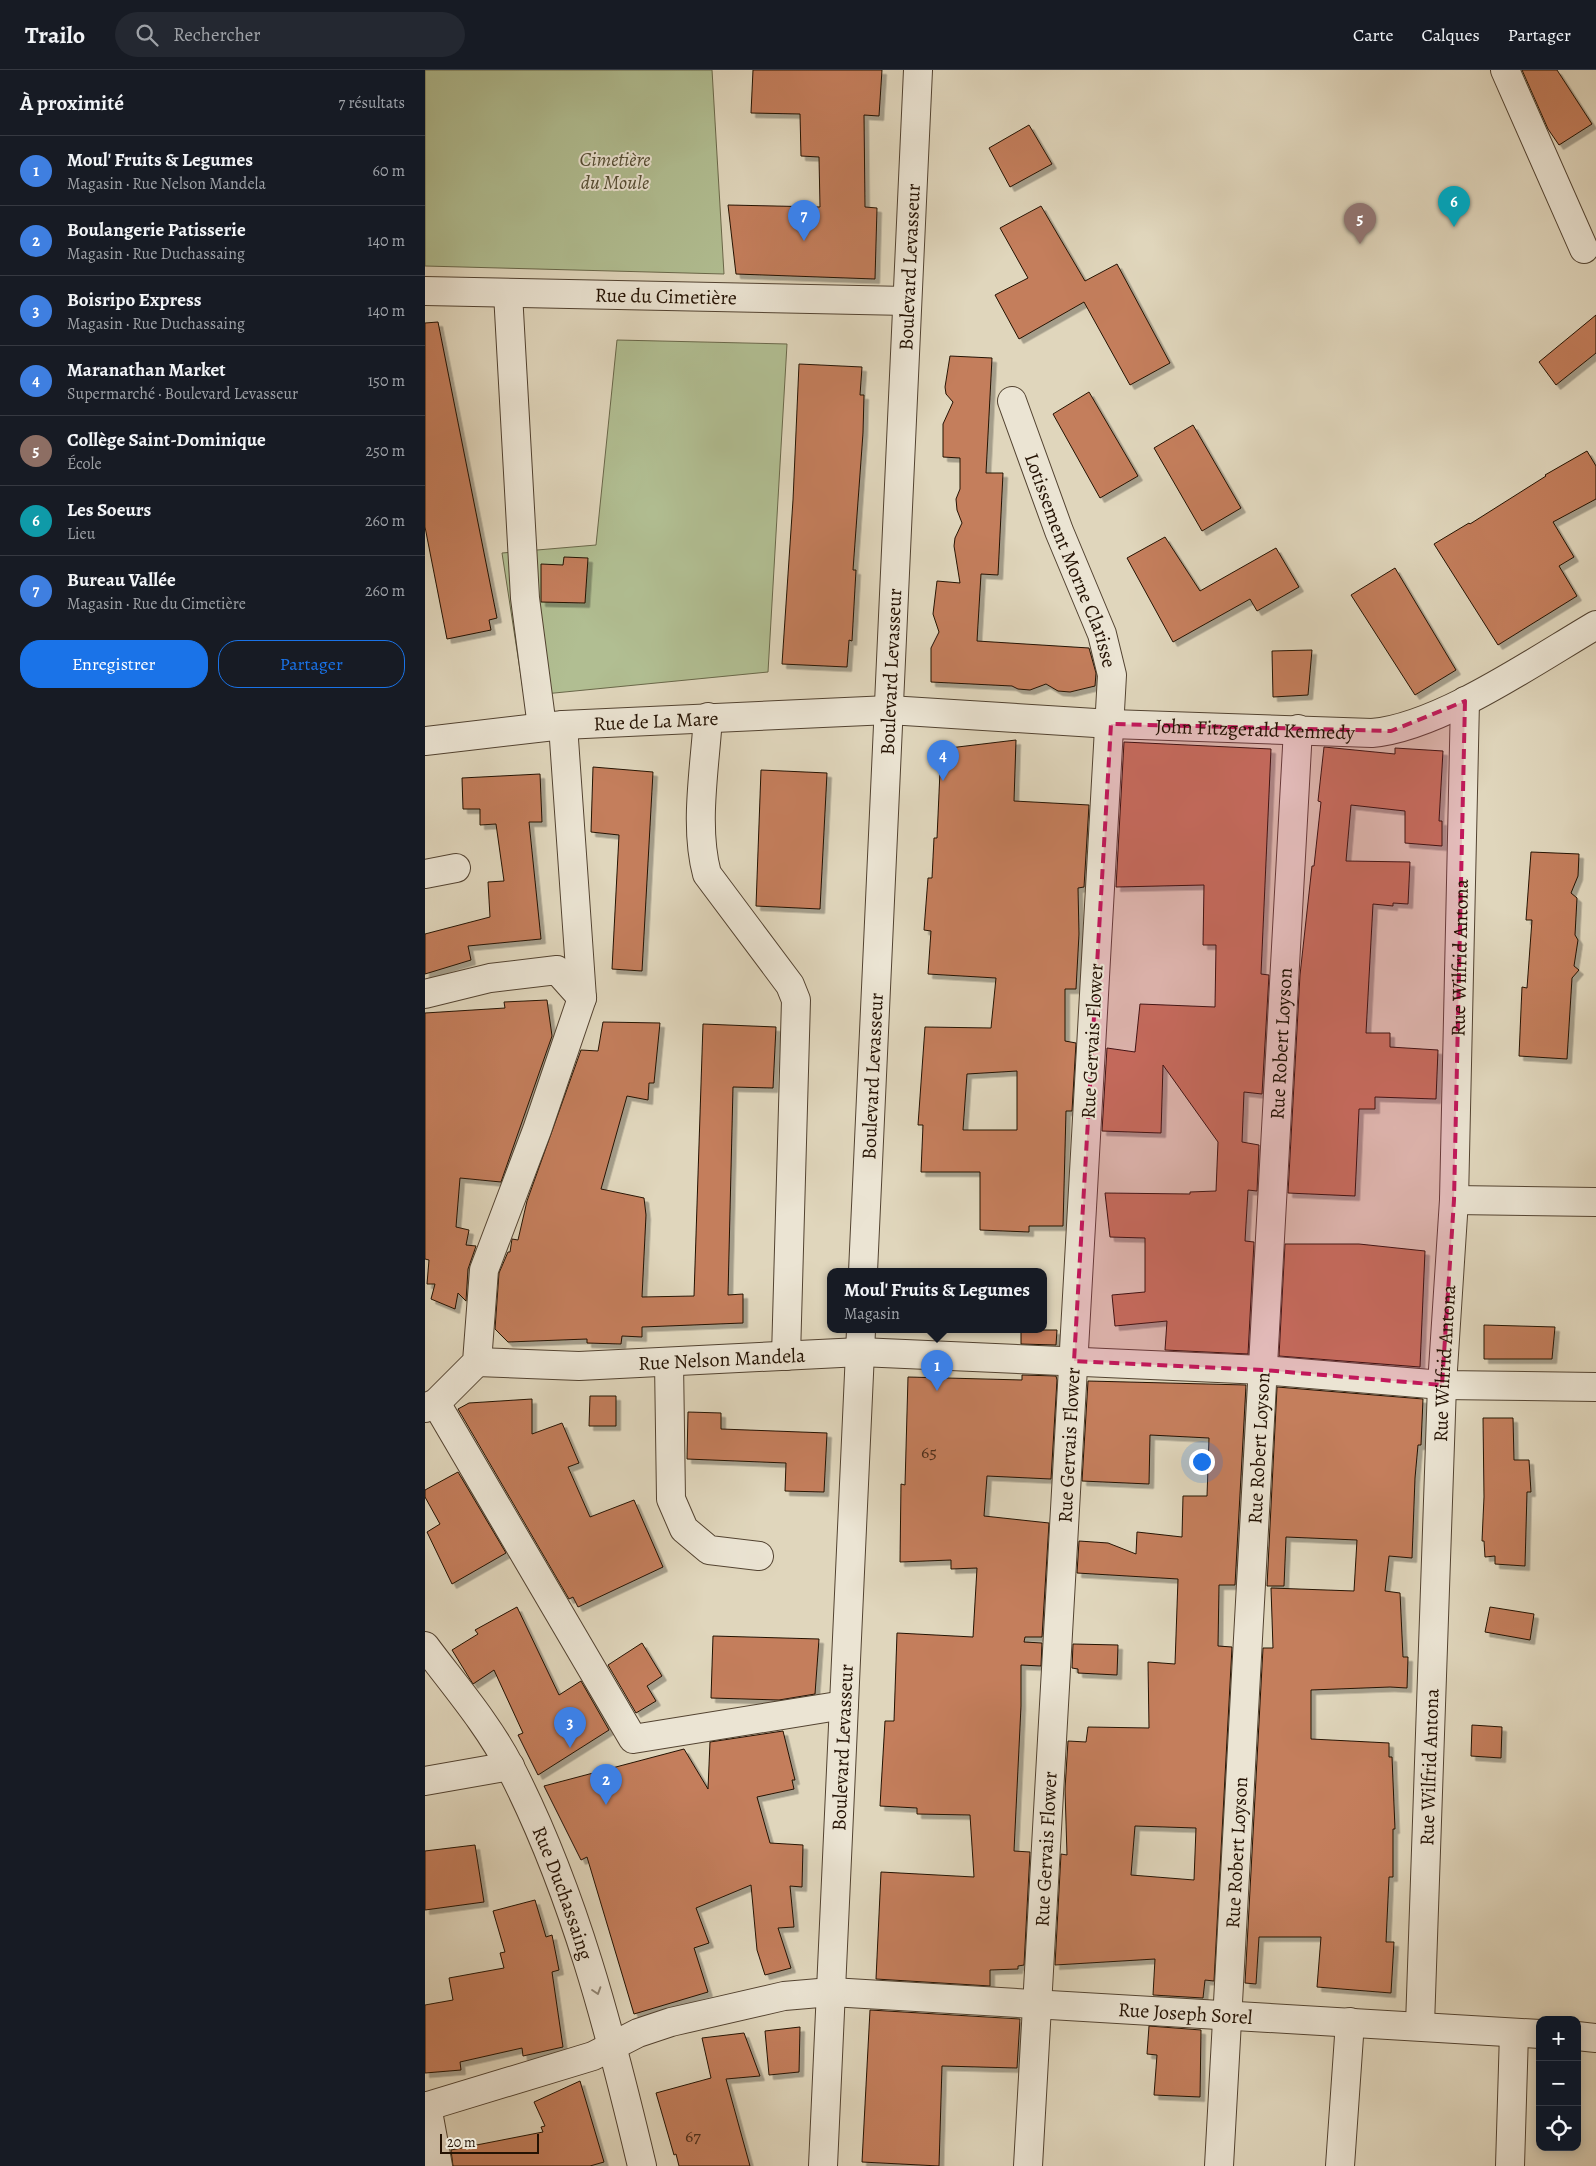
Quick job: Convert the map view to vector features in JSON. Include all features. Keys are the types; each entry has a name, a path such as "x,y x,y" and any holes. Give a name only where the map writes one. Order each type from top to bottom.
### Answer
{"street":[{"name":"Boulevard Levasseur","path":"863,1268 918,70"},
{"path":"1505,70 1584,248"},
{"name":"Rue du Cimetière","path":"425,291 907,301"},
{"path":"507,293 525,598 552,726 582,998 537,1130 483,1270 477,1362 431,1406 633,1739 844,1705"},
{"name":"Lotissement Morne Clarisse","path":"1012,401 1059,531 1102,634 1112,675 1111,724"},
{"name":"John Fitzgerald Kennedy","path":"889,710 1111,724 1391,731 1465,701 1596,625"},
{"name":"Rue Wilfrid Antona","path":"1419,2025 1442,1385 1454,1200 1465,701"},
{"name":"Rue de La Mare","path":"425,741 552,726 709,717 889,710"},
{"path":"709,717 701,832 702,854 707,874 790,985 796,1000 787,1356"},
{"name":"Rue Gervais Flower","path":"1028,2166 1111,724"},
{"name":"Rue Robert Loyson","path":"1219,2166 1298,730"},
{"path":"425,874 456,868"},
{"path":"425,994 490,978 557,970 582,998"},
{"path":"1454,1200 1596,1202"},
{"name":"Boulevard Levasseur","path":"823,2166 860,1341"},
{"name":"Rue Nelson Mandela","path":"477,1362 579,1366 787,1356 860,1341 1074,1361 1263,1370 1442,1385 1596,1387"},
{"path":"669,1362 671,1499 684,1529 709,1550 759,1556"},
{"name":"Rue Duchassaing","path":"425,1646 469,1703 510,1766 555,1871 613,2047 642,2166"},
{"path":"425,1781 510,1766"},
{"name":"Rue Joseph Sorel","path":"426,2106 593,2056 638,2033 671,2022 785,1996 831,1992 1419,2025 1527,2033"},
{"path":"1340,2166 1350,2022"},
{"path":"1510,2166 1527,2033"},
{"path":"1581,2036 1596,2038"},
{"path":"426,2106 438,2166"}],"highlighted area":[{"path":"1465,701 1454,1200 1442,1385 1263,1370 1074,1361 1111,724 1391,731"}],"green space":[{"name":"Cimetière du Moule","path":"425,70 712,70 724,274 425,266"},
{"path":"617,340 787,344 768,672 524,696 502,553 596,545"}],"building":[{"path":"753,70 882,70 879,116 864,115 865,207 877,208 875,279 736,274 728,205 820,207 819,157 801,156 800,114 751,113"},
{"path":"1522,70 1557,70 1592,124 1559,145 1548,129"},
{"path":"1029,125 1052,164 1010,187 989,148"},
{"path":"1041,206 1085,281 1117,264 1170,363 1130,385 1084,302 1019,339 995,295 1028,278 1000,228"},
{"path":"1596,315 1596,353 1556,385 1539,362"},
{"path":"438,322 497,618 489,620 491,630 447,639 425,527 425,323"},
{"path":"950,356 992,358 986,473 1003,473 998,575 981,574 977,641 1089,648 1096,673 1095,686 1070,692 1058,691 1046,684 1030,690 1018,689 1012,686 931,682 931,648 939,632 933,614 937,581 960,583 954,546 955,538 962,523 957,510 956,499 960,489 960,458 943,457 943,424 953,402 946,394 945,387"},
{"path":"799,364 862,367 860,395 864,395 863,433 853,570 856,570 852,641 849,640 847,667 782,664 793,500"},
{"path":"1089,392 1138,476 1100,498 1053,414"},
{"path":"1193,425 1241,508 1202,531 1154,448"},
{"path":"1587,451 1596,466 1596,499 1553,522 1574,557 1559,566 1577,596 1498,645 1434,544 1470,524 1545,475"},
{"path":"1165,537 1200,591 1276,548 1299,587 1257,611 1250,599 1173,642 1127,558"},
{"path":"564,557 588,558 585,603 541,602 541,564 563,565"},
{"path":"1395,568 1456,670 1415,695 1351,595"},
{"path":"1312,650 1308,695 1273,697 1272,651"},
{"path":"1016,740 1014,801 1089,805 1084,887 1078,888 1079,934 1076,989 1065,989 1065,1041 1076,1043 1072,1111 1066,1111 1063,1226 1029,1226 1029,1232 980,1230 980,1172 921,1172 923,1125 918,1125 925,1027 991,1028 996,978 928,974 931,931 924,930 928,878 932,878 934,838 937,838 941,749","holes":["1017,1071 1017,1130 963,1130 967,1074"]},
{"path":"1124,742 1271,749 1261,974 1269,975 1262,1094 1244,1092 1242,1142 1259,1145 1257,1191 1248,1190 1245,1241 1254,1242 1248,1354 1165,1350 1167,1321 1115,1326 1112,1295 1145,1292 1145,1238 1110,1237 1105,1193 1190,1194 1190,1192 1216,1191 1218,1142 1163,1065 1161,1133 1102,1131 1107,1048 1135,1052 1140,1004 1215,1007 1216,945 1203,945 1204,885 1116,887"},
{"path":"1324,747 1395,754 1395,748 1443,751 1439,821 1442,821 1442,846 1405,843 1405,811 1351,805 1346,861 1410,862 1408,904 1393,903 1393,906 1373,904 1366,1033 1390,1033 1390,1047 1438,1050 1436,1099 1375,1097 1375,1109 1359,1109 1355,1196 1288,1193 1300,975 1321,802 1318,801"},
{"path":"593,767 653,772 642,971 612,969 619,835 591,832"},
{"path":"761,770 827,773 820,909 756,906"},
{"path":"540,774 542,822 529,822 541,939 468,946 471,960 425,974 425,934 490,917 488,882 504,881 496,824 480,825 480,809 463,809 462,778"},
{"path":"1531,852 1579,854 1578,876 1571,893 1577,898 1575,935 1578,940 1574,966 1579,970 1572,978 1567,1059 1519,1056 1522,987 1527,988 1532,920 1526,920"},
{"path":"547,1000 552,1036 501,1182 460,1178 456,1227 469,1230 466,1245 476,1246 468,1269 466,1301 458,1293 455,1309 431,1299 435,1284 427,1284 429,1260 425,1259 425,1013 505,1008 504,1002"},
{"path":"603,1022 660,1023 654,1083 649,1083 648,1100 627,1096 601,1189 644,1198 646,1215 642,1297 694,1296 703,1024 776,1027 773,1088 733,1087 728,1295 743,1294 743,1323 642,1327 642,1337 622,1336 621,1344 587,1343 587,1339 508,1342 495,1329 499,1273 508,1252 510,1252 512,1239 518,1240 527,1201 581,1050 598,1051"},
{"path":"1285,1244 1359,1244 1425,1251 1420,1367 1279,1356"},
{"path":"1484,1325 1555,1327 1552,1359 1484,1359"},
{"path":"1047,1330 1057,1330 1056,1345 1021,1344 1021,1333 1047,1333"},
{"path":"1022,1375 1056,1376 1051,1479 987,1476 984,1516 1049,1523 1042,1637 1025,1637 1024,1642 1042,1643 1041,1666 1021,1665 1021,1706 1014,1851 1030,1852 1024,1965 1018,1966 1018,1969 990,1970 990,1986 876,1979 881,1872 974,1877 970,1815 917,1814 917,1808 880,1806 885,1721 894,1721 897,1633 973,1637 977,1568 951,1569 951,1560 900,1562 901,1484 905,1485 908,1377 1022,1380"},
{"path":"1088,1381 1246,1385 1235,1585 1219,1585 1218,1646 1232,1647 1214,1981 1205,1980 1203,1998 1153,1995 1155,1959 1055,1965 1061,1854 1067,1855 1065,1789 1068,1741 1086,1742 1088,1727 1149,1728 1148,1662 1175,1664 1178,1579 1077,1573 1079,1541 1108,1543 1136,1554 1137,1532 1182,1537 1183,1496 1207,1496 1209,1438 1150,1435 1149,1484 1082,1481","holes":["1135,1826 1196,1828 1194,1880 1131,1875"]},
{"path":"1277,1387 1423,1399 1421,1445 1418,1445 1415,1478 1412,1558 1389,1556 1385,1591 1400,1593 1403,1657 1408,1657 1407,1688 1311,1690 1311,1739 1389,1743 1389,1757 1392,1757 1395,1829 1393,1829 1393,1877 1389,1877 1386,1942 1394,1942 1391,1993 1317,1987 1321,1937 1259,1937 1256,1984 1245,1983 1263,1648 1273,1648 1271,1588 1354,1591 1357,1540 1286,1537 1284,1586 1267,1586"},
{"path":"590,1396 616,1396 616,1426 589,1426"},
{"path":"532,1399 532,1434 562,1423 579,1463 568,1467 590,1517 634,1500 663,1567 578,1607 573,1597 569,1599 458,1409 469,1403"},
{"path":"688,1412 721,1413 721,1429 827,1433 824,1492 785,1491 786,1463 687,1459"},
{"path":"1483,1418 1513,1418 1514,1460 1529,1460 1531,1492 1527,1492 1525,1566 1495,1564 1495,1556 1485,1557 1484,1541 1482,1541 1484,1497"},
{"path":"458,1472 506,1553 452,1584 427,1532 440,1524 425,1497 425,1490"},
{"path":"517,1607 559,1695 581,1681 609,1730 538,1775 518,1735 523,1733 494,1670 473,1684 452,1650 478,1634 475,1630"},
{"path":"1490,1607 1534,1614 1530,1640 1485,1632"},
{"path":"713,1636 819,1639 815,1694 779,1700 711,1698"},
{"path":"642,1643 662,1676 647,1686 656,1701 636,1713 608,1665"},
{"path":"1073,1644 1118,1645 1117,1675 1078,1673 1078,1669 1072,1668"},
{"path":"1472,1725 1502,1727 1501,1758 1471,1756"},
{"path":"783,1731 795,1780 792,1780 794,1789 757,1797 770,1843 803,1845 802,1887 790,1886 794,1927 778,1928 791,1968 765,1975 757,1950 751,1885 696,1908 709,1943 694,1948 708,1992 634,2014 587,1857 581,1860 544,1786 684,1749 708,1789 710,1742"},
{"path":"475,1845 484,1902 425,1910 425,1851"},
{"path":"535,1900 546,1937 552,1935 559,1970 552,1972 563,2047 523,2056 522,2048 460,2062 461,2070 425,2073 425,2005 453,2000 449,1978 504,1968 500,1953 505,1952 493,1911"},
{"path":"870,2010 1020,2019 1017,2068 942,2066 939,2166 862,2162"},
{"path":"1149,2026 1201,2030 1200,2097 1154,2095 1157,2055 1147,2054"},
{"path":"800,2027 799,2072 769,2075 765,2031"},
{"path":"744,2033 760,2076 726,2079 750,2166 679,2166 656,2093 711,2078 702,2038"},
{"path":"580,2081 604,2162 590,2166 453,2166 451,2150 543,2132 541,2127 545,2126 534,2102"}],"place":[{"name":"Les Soeurs","path":"1454,227"},
{"name":"Bureau Vallée","path":"804,241"},
{"name":"Collège Saint-Dominique","path":"1360,244"},
{"name":"Maranathan Market","path":"943,781"},
{"name":"Moul' Fruits & Legumes","path":"937,1391"},
{"name":"Boisripo Express","path":"570,1748"},
{"name":"Boulangerie Patisserie","path":"606,1805"}]}
